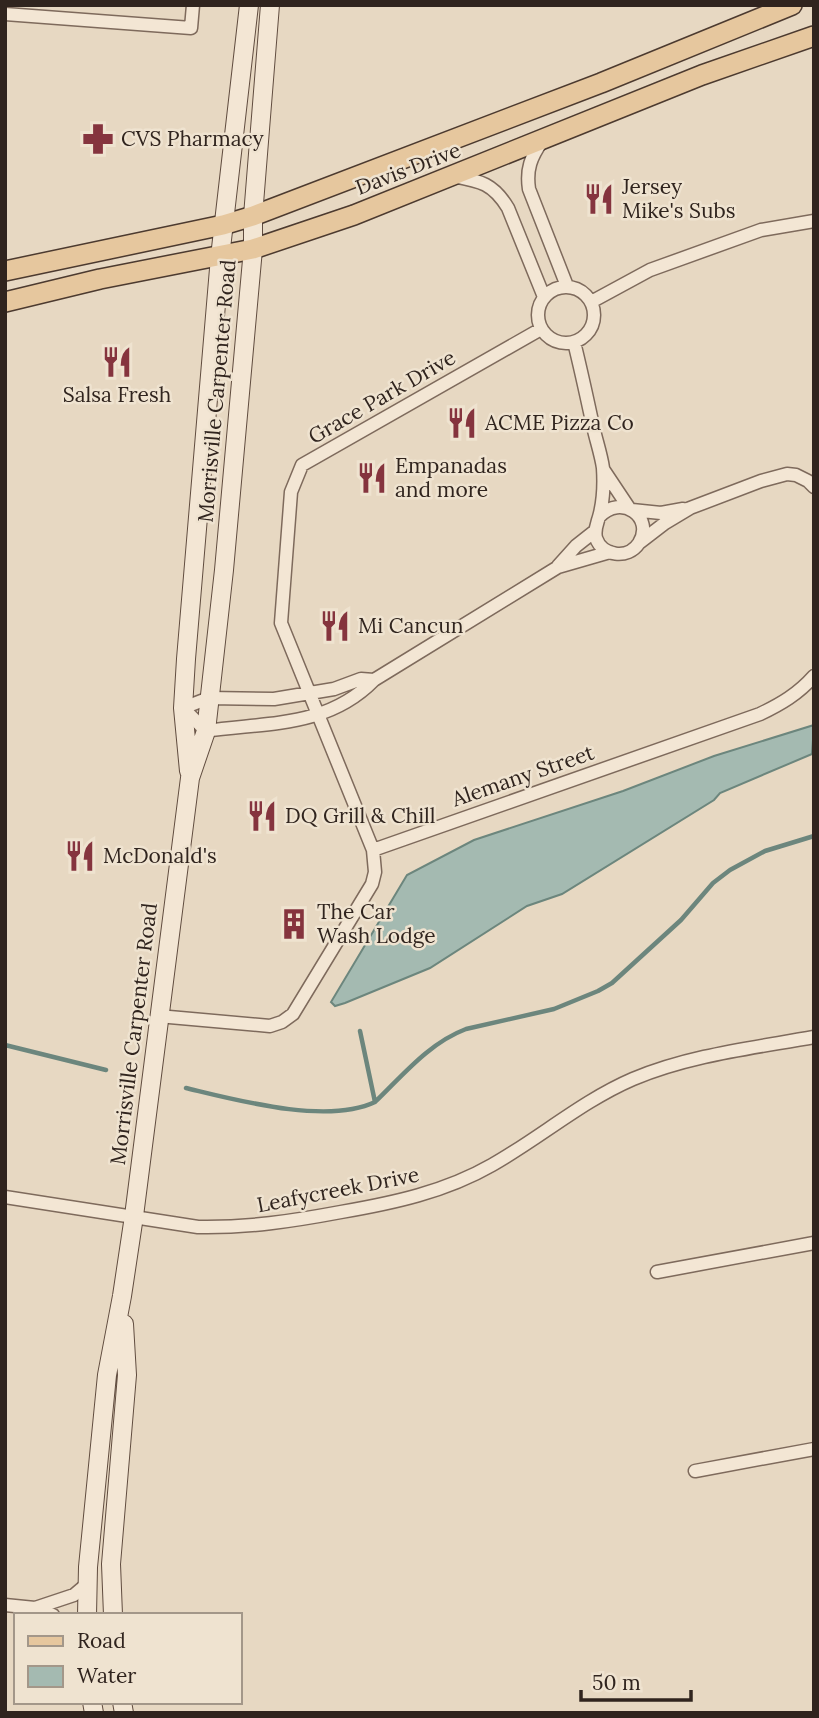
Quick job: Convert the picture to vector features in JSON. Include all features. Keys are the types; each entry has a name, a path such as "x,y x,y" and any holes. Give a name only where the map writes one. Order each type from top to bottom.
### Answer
{"main road":[{"name":"Morrisville Carpenter Road","path":"190,778 183,708 223,225 229,195 249,5"},
{"name":"Morrisville Carpenter Road","path":"87,1613 87,1584 107,1375 134,1216 190,778 206,731 225,563 253,249 253,216 270,5"},
{"name":"Davis Drive","path":"5,271 223,225 253,216 601,83 792,5"},
{"name":"Davis Drive","path":"5,302 100,279 253,249 354,215 702,75 814,36"},
{"name":"Morrisville Carpenter Road","path":"113,1613 111,1564 127,1375 122,1296"}],"street":[{"path":"5,14 191,27 193,5"},
{"path":"544,139 530,159 527,174 529,189 567,286"},
{"path":"452,176 481,181 502,197 544,297"},
{"path":"591,302 650,270 761,230 814,221"},
{"path":"567,286 581,291 591,302 593,322 590,331 574,342 555,341 541,329 537,313 544,297 567,286"},
{"name":"Grace Park Drive","path":"310,694 281,623 291,492 302,465 541,329"},
{"path":"574,342 603,469 599,517 595,531 599,544 610,552"},
{"path":"603,469 642,522 639,543"},
{"path":"558,566 610,552 623,554 690,508 761,481 787,474 796,475 814,487"},
{"path":"599,517 610,508 618,506 661,513 690,508"},
{"path":"374,680 361,679 310,694 274,699 209,698 183,708 206,731 275,725 320,715 362,693 374,680 558,566 576,546 595,531"},
{"name":"Alemany Street","path":"373,850 760,713 789,699 814,676"},
{"path":"158,1016 270,1026 282,1022 293,1014 372,884 375,872 373,850 310,694"},
{"name":"Leafycreek Drive","path":"5,1197 198,1227 257,1226 358,1209 421,1195 477,1174 609,1091 650,1072 693,1059 814,1037"},
{"path":"657,1272 814,1242"},
{"path":"695,1471 814,1449"},
{"path":"35,1608 74,1595 87,1584"},
{"path":"5,1605 35,1608 48,1613"}],"water":[{"path":"814,725 812,754 720,793 714,800 562,894 527,906 430,968 345,1003 335,1006 331,1002 407,875 474,840 623,791 714,756"}],"waterway":[{"path":"186,1088 255,1104 307,1111 355,1108 375,1102 417,1061 453,1035 466,1029 554,1009 612,983 681,920 713,883 730,870 765,851 814,836"},
{"path":"360,1031 375,1102"},
{"path":"5,1045 106,1070"}],"place":[{"name":"CVS Pharmacy","path":"98,139"},
{"name":"Jersey Mike's Subs","path":"599,199"},
{"name":"Salsa Fresh","path":"117,362"},
{"name":"ACME Pizza Co","path":"462,423"},
{"name":"Empanadas and more","path":"372,478"},
{"name":"Mi Cancun","path":"335,626"},
{"name":"DQ Grill & Chill","path":"262,816"},
{"name":"McDonald's","path":"80,856"},
{"name":"The Car Wash Lodge","path":"294,924"}]}
